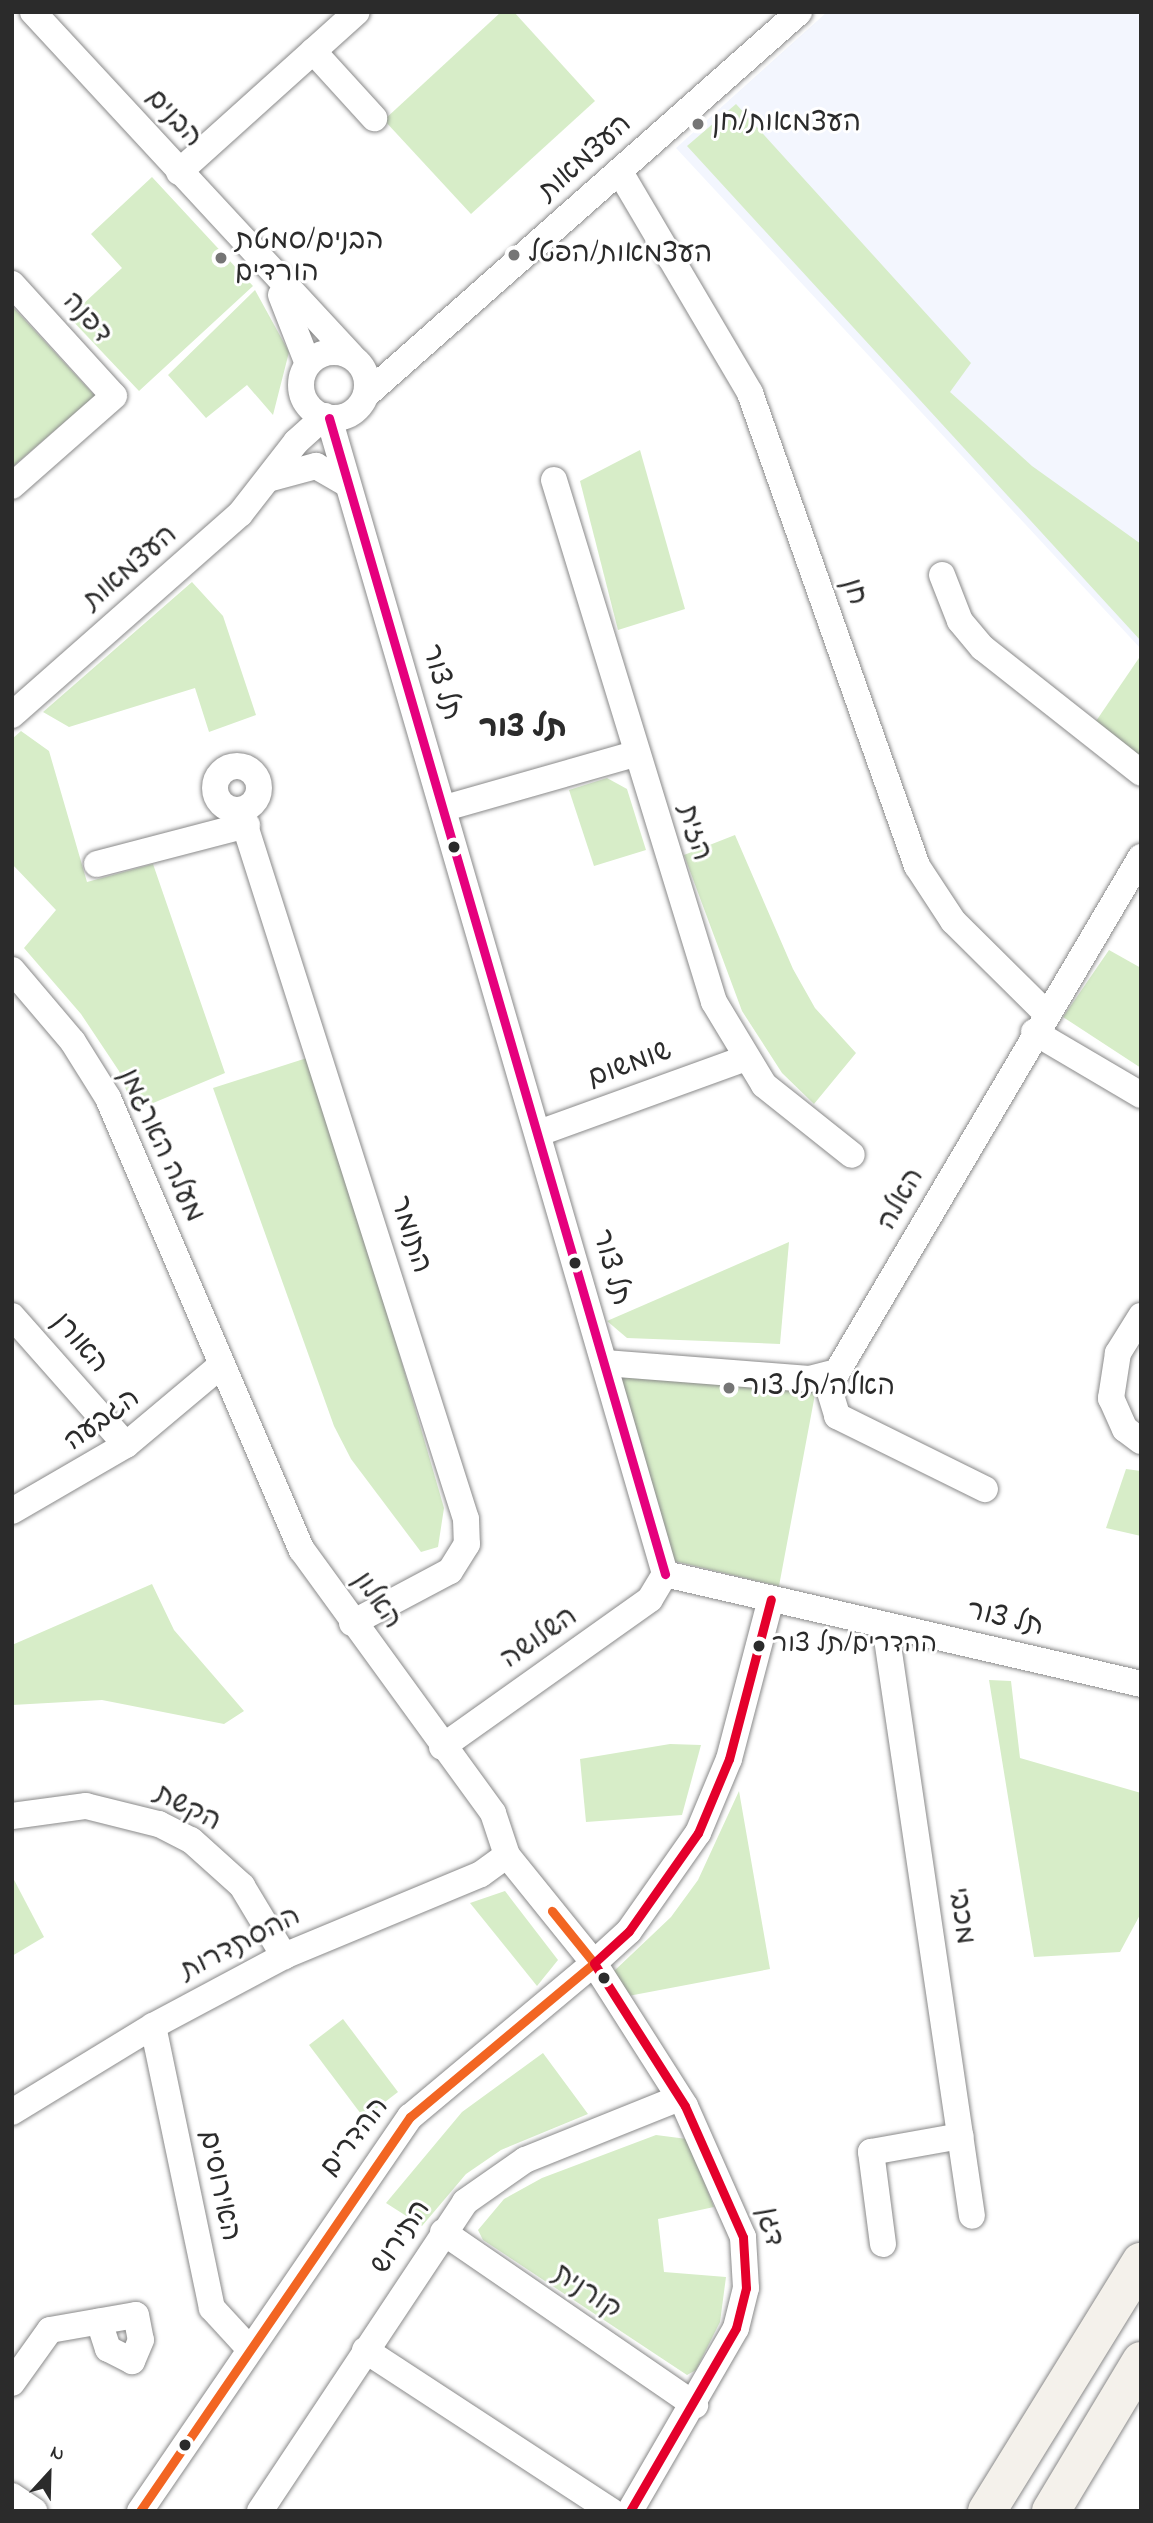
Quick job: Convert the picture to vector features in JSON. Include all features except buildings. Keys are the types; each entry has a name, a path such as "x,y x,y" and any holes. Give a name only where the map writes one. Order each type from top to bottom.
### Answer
{"highway":[{"path":"988,2511 1141,2262"},
{"path":"1051,2511 1141,2361"}],"street":[{"name":"הבנים","path":"33,12 356,361"},
{"path":"179,172 357,12"},
{"name":"העצמאות","path":"360,403 799,12"},
{"path":"313,51 374,118"},
{"name":"חן","path":"620,172 675,256 755,405 917,866 953,921 1040,1023 1141,1095"},
{"name":"הבנים","path":"268,268 308,364"},
{"name":"דפנה","path":"12,284 114,396 12,486"},
{"path":"356,361 360,403 327,417 302,394 308,364 327,352 356,361 416,354"},
{"name":"העצמאות","path":"274,470 302,394"},
{"name":"תל צור","path":"354,511 344,438 360,403"},
{"name":"העצמאות","path":"12,715 240,514 274,470 327,417"},
{"name":"תל צור","path":"327,417 445,808 665,1574 1141,1684"},
{"path":"274,470 316,466 347,484"},
{"name":"הזית","path":"554,480 703,973 744,1059 795,1113 852,1155"},
{"path":"942,575 960,621 983,648 1141,773"},
{"path":"445,808 635,754"},
{"name":"התומר","path":"97,864 244,817 466,1519 467,1544 450,1571 352,1623"},
{"name":"האלה","path":"826,1378 847,1361 1040,1023 1141,857"},
{"name":"מעלה הארגמן","path":"12,970 72,1042 108,1098 220,1366"},
{"name":"שומשום","path":"539,1133 744,1059"},
{"name":"האורן","path":"12,1316 126,1445"},
{"path":"1141,1316 1118,1353 1111,1398 1125,1429 1141,1441"},
{"path":"605,1363 826,1378 836,1416 985,1489"},
{"name":"האלון","path":"220,1366 277,1504 352,1623 493,1813 507,1855"},
{"name":"הגבעה","path":"12,1511 126,1445 220,1366"},
{"name":"השלושה","path":"442,1747 650,1599 665,1574"},
{"name":"ההדרים","path":"140,2511 247,2346 410,2118 629,1931 698,1833 729,1759 772,1599"},
{"name":"מכבי","path":"885,1625 972,2216"},
{"name":"הקשת","path":"12,1816 86,1806 180,1835 242,1886 284,1956"},
{"path":"507,1855 594,1963"},
{"name":"ההסתדרות","path":"12,2112 153,2026 284,1956 481,1874 507,1855"},
{"name":"דגן","path":"594,1963 679,2098 732,2201 744,2250 746,2288 736,2328 695,2405 630,2511"},
{"name":"האירוסים","path":"153,2026 212,2308 247,2346"},
{"name":"התירוש","path":"260,2511 465,2202 525,2160 679,2098"},
{"path":"883,2244 871,2152 961,2136"},
{"name":"קורנית","path":"443,2232 695,2405"},
{"path":"12,2383 50,2330 99,2321"},
{"path":"365,2350 611,2511"},
{"path":"12,2496 34,2511"}],"shaded area":[{"path":"827,12 1141,12 1141,649 676,148"}],"green space":[{"path":"501,12 514,12 595,101 471,214 384,120"},
{"path":"736,104 971,363 950,392 1032,466 1141,544 1141,641 687,146"},
{"path":"152,177 253,286 139,391 69,317 122,268 91,234"},
{"path":"255,290 289,352 273,415 247,385 206,418 168,375"},
{"path":"12,306 95,396 12,467"},
{"path":"640,450 685,609 618,630 580,481"},
{"path":"192,582 223,616 256,715 209,732 195,688 69,727 43,712"},
{"path":"1141,655 1141,764 1092,727"},
{"path":"21,731 49,751 87,882 153,864 225,1073 134,1111 119,1071 81,1014 24,948 56,910 12,864 12,739"},
{"path":"607,778 627,789 646,850 594,866 569,790"},
{"path":"735,835 793,969 815,1008 856,1053 814,1104 782,1073 742,1011 684,855"},
{"path":"1109,950 1141,968 1141,1068 1063,1017"},
{"path":"313,1056 444,1508 438,1547 421,1552 351,1459 334,1426 213,1088"},
{"path":"789,1242 780,1344 627,1338 607,1321"},
{"path":"619,1374 816,1389 779,1586 674,1561"},
{"path":"1126,1469 1141,1471 1141,1536 1106,1528"},
{"path":"152,1584 174,1630 244,1711 224,1724 102,1700 12,1705 12,1645"},
{"path":"989,1680 1011,1681 1020,1758 1141,1793 1141,1913 1120,1952 1034,1957"},
{"path":"670,1744 701,1745 682,1815 586,1822 580,1759"},
{"path":"739,1791 770,1969 623,1997 612,1973 671,1917 698,1880"},
{"path":"12,1876 44,1937 12,1956"},
{"path":"505,1891 558,1960 537,1986 470,1903"},
{"path":"343,2019 398,2092 364,2118 309,2045"},
{"path":"543,2053 588,2114 501,2150 466,2174 422,2226 386,2203 462,2112"},
{"path":"656,2135 687,2139 714,2207 658,2219 664,2272 726,2277 720,2322 696,2370 687,2375 483,2240 478,2230 504,2199 542,2178"}],"transit line":[{"path":"329,418 665,1574"},
{"path":"630,2511 736,2328 746,2288 743,2237 685,2106 594,1963 629,1931 698,1833 729,1759 771,1599"},
{"path":"140,2511 410,2117 594,1963 552,1911"}],"place":[{"name":"העצמאות/חן","path":"698,124"},
{"name":"העצמאות/הפטל","path":"514,255"},
{"name":"הבנים/סמטת הורדים","path":"221,258"},
{"name":"האלה/תל צור","path":"729,1388"},
{"name":"ההדרים/תל צור","path":"759,1646"}],"district":[{"name":"תל צור","path":"523,729"}]}
